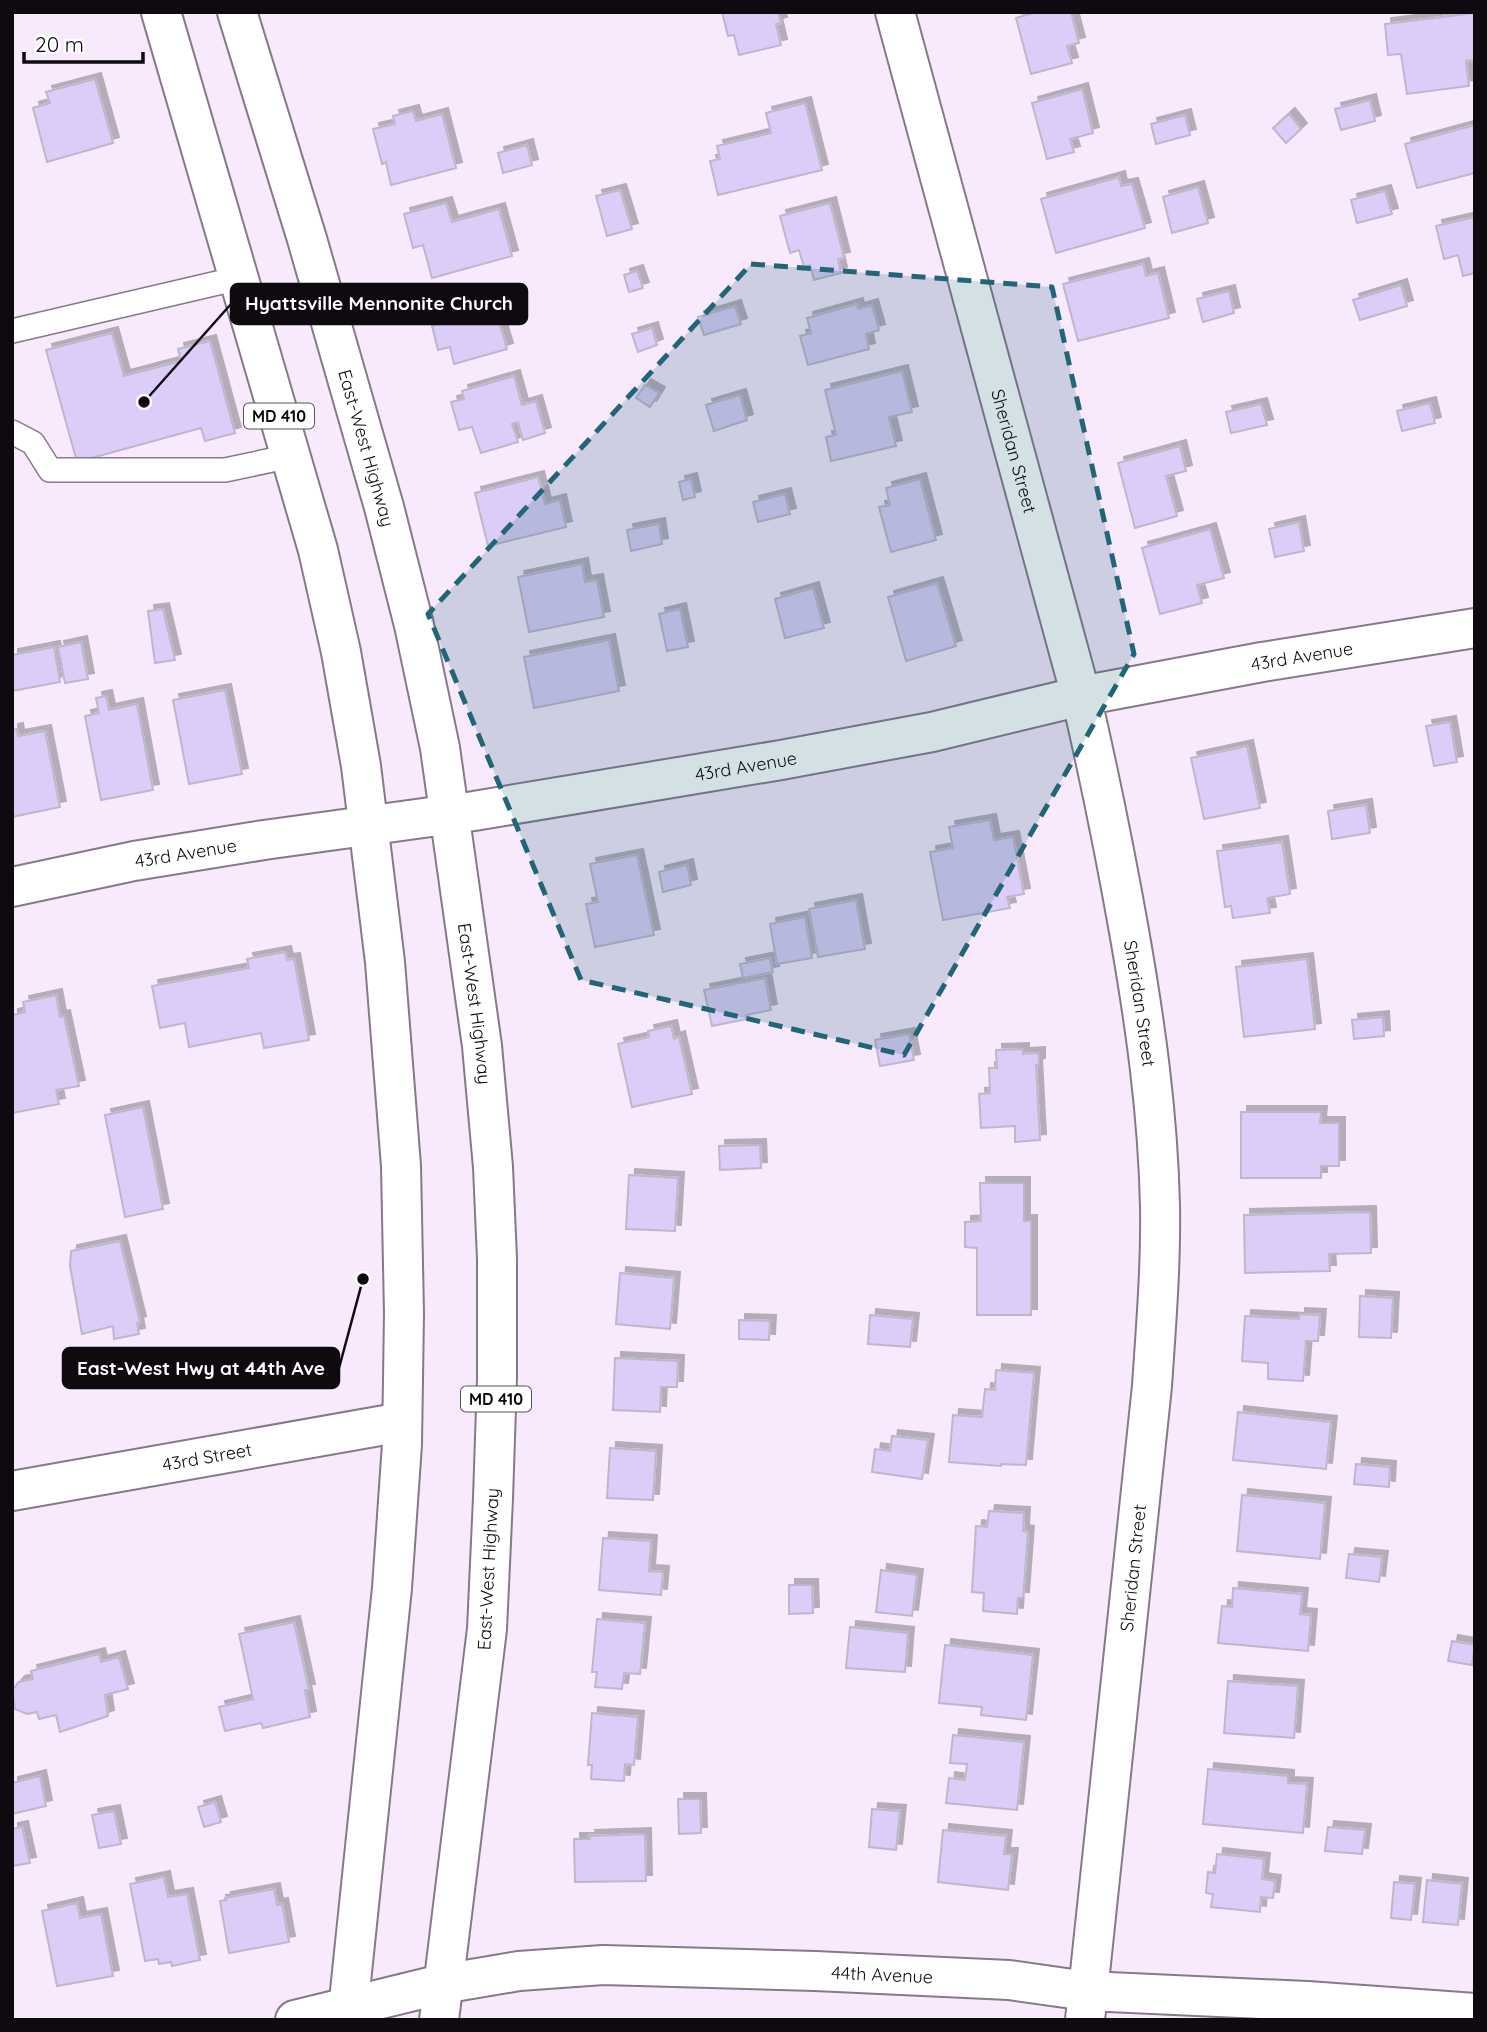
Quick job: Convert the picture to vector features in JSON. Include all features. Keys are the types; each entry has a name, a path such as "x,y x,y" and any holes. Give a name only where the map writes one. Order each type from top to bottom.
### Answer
{"street":[{"name":"MD 410","path":"161,12 318,550 341,652 368,826 385,962 401,1166 404,1313 402,1422 393,1588 347,2013"},
{"name":"East-West Highway","path":"237,12 307,239 384,507 430,698 481,1033 493,1167 497,1259 497,1378 486,1629 440,2002"},
{"name":"Sheridan Street","path":"895,12 1081,696 1107,807 1144,1016 1155,1108 1160,1205 1159,1293 1152,1387 1086,2005"},
{"name":"43rd Avenue","path":"12,887 147,859 449,814 793,758 932,732 1081,696 1262,662 1475,628"},
{"name":"43rd Street","path":"12,1491 402,1422"},
{"name":"44th Avenue","path":"295,2020 440,2002 546,1968 603,1965 1009,1980 1086,2005 1307,2001 1475,2013"}],"lane":[{"path":"12,331 239,278"},
{"path":"13,428 33,443 50,470 225,470 291,456"}],"highlighted area":[{"path":"751,264 1052,287 1134,654 904,1055 581,980 428,614"}],"building":[{"path":"722,12 778,12 781,23 776,24 781,45 739,55 734,35 728,36"},
{"path":"1037,12 1071,12 1079,43 1067,46 1072,63 1031,74 1016,18"},
{"path":"1475,13 1475,60 1466,61 1469,86 1407,94 1401,54 1388,55 1385,24"},
{"path":"95,79 113,143 47,162 33,108 50,103 46,92"},
{"path":"1082,89 1093,133 1070,139 1074,152 1047,159 1032,103"},
{"path":"1370,100 1375,121 1341,130 1335,109"},
{"path":"805,103 822,170 718,195 710,161 720,159 717,146 771,133 766,113"},
{"path":"413,111 416,121 442,114 456,168 391,185 386,162 382,164 373,129 395,124 393,116"},
{"path":"1289,114 1301,129 1286,143 1273,128"},
{"path":"1185,115 1190,135 1156,144 1151,124"},
{"path":"1475,125 1475,173 1417,188 1405,144"},
{"path":"527,145 532,165 503,173 498,153"},
{"path":"1119,177 1121,186 1132,184 1145,228 1056,253 1041,199"},
{"path":"1198,187 1208,223 1172,233 1163,197"},
{"path":"620,190 632,229 607,236 596,196"},
{"path":"1385,191 1392,214 1357,223 1351,200"},
{"path":"446,203 452,222 499,209 512,256 432,278 423,245 413,248 404,214"},
{"path":"830,203 844,258 838,259 841,273 814,280 810,265 804,267 799,250 790,253 780,216"},
{"path":"1475,217 1475,273 1463,276 1458,255 1444,259 1436,226"},
{"path":"1143,264 1146,276 1158,273 1169,318 1078,341 1063,284"},
{"path":"637,271 643,288 629,292 624,275"},
{"path":"1401,285 1407,306 1360,320 1353,300"},
{"path":"1229,291 1234,313 1203,322 1197,299"},
{"path":"477,293 482,311 495,308 507,349 454,364 450,347 438,350 432,326 446,322 440,303"},
{"path":"857,304 858,309 872,305 879,330 866,334 869,349 808,365 800,336 811,333 807,318"},
{"path":"735,306 741,324 704,335 698,317"},
{"path":"652,328 657,345 638,352 632,334"},
{"path":"112,333 124,376 181,361 178,349 210,341 235,433 205,441 201,428 77,462 46,350"},
{"path":"902,371 912,412 889,417 896,446 831,461 826,437 836,435 825,390"},
{"path":"514,376 522,405 536,401 545,433 523,440 518,422 512,424 518,442 481,453 472,427 459,430 451,402 464,399 462,391"},
{"path":"645,385 659,393 650,407 636,398"},
{"path":"740,395 747,420 714,431 706,405"},
{"path":"1430,403 1435,423 1402,431 1397,411"},
{"path":"1261,404 1267,425 1231,433 1226,412"},
{"path":"1180,446 1186,471 1166,476 1177,516 1135,528 1118,463"},
{"path":"538,477 545,504 560,500 566,527 488,546 475,493"},
{"path":"691,479 695,497 683,500 679,482"},
{"path":"920,479 936,540 891,552 879,507 890,505 886,488"},
{"path":"785,494 790,514 758,522 753,502"},
{"path":"1299,522 1304,551 1275,557 1269,529"},
{"path":"659,524 662,544 631,551 627,530"},
{"path":"1210,529 1224,578 1197,585 1202,603 1160,614 1142,548"},
{"path":"582,564 585,582 597,580 604,617 529,632 518,577"},
{"path":"937,583 956,646 906,661 888,597"},
{"path":"813,588 824,628 785,638 775,599"},
{"path":"163,609 175,660 155,663 148,611"},
{"path":"680,609 688,647 667,651 659,614"},
{"path":"609,640 619,691 534,708 524,657"},
{"path":"81,642 88,679 65,683 58,647"},
{"path":"54,647 60,682 12,691 12,655"},
{"path":"225,690 242,774 189,784 173,700"},
{"path":"106,696 109,710 137,704 153,790 101,800 85,716 99,713 96,698"},
{"path":"1450,722 1457,762 1434,766 1426,726"},
{"path":"17,729 18,736 45,731 60,807 12,817 12,730"},
{"path":"1247,746 1260,808 1204,819 1191,758"},
{"path":"1366,805 1370,833 1332,839 1328,811"},
{"path":"990,820 994,840 1013,837 1024,894 1007,897 1010,908 943,920 930,852 953,848 949,827"},
{"path":"1282,842 1290,894 1267,898 1270,913 1233,918 1231,906 1225,907 1217,851"},
{"path":"637,855 654,935 595,947 586,904 598,902 590,864"},
{"path":"687,865 691,885 663,892 659,872"},
{"path":"856,900 865,949 818,957 809,909"},
{"path":"805,917 812,958 777,964 770,924"},
{"path":"285,952 287,960 294,959 309,1040 264,1048 261,1033 189,1047 185,1023 160,1028 152,986 249,968 247,959"},
{"path":"770,958 773,972 743,978 740,964"},
{"path":"1307,959 1315,1029 1244,1037 1236,967"},
{"path":"765,978 771,1010 746,1015 747,1019 712,1026 704,990"},
{"path":"56,995 60,1017 64,1016 79,1086 56,1090 59,1104 12,1113 12,1015 25,1012 23,1002"},
{"path":"1383,1017 1384,1036 1354,1039 1352,1020"},
{"path":"671,1026 674,1039 679,1037 692,1094 632,1107 618,1044 649,1037 648,1031"},
{"path":"909,1034 914,1060 880,1066 875,1040"},
{"path":"1023,1049 1023,1054 1039,1053 1039,1064 1036,1065 1040,1140 1015,1142 1015,1126 981,1128 979,1094 990,1093 989,1068 997,1068 996,1050"},
{"path":"143,1107 163,1209 125,1217 105,1115"},
{"path":"1241,1112 1321,1112 1320,1123 1339,1123 1339,1166 1321,1166 1321,1178 1241,1178"},
{"path":"760,1145 761,1168 720,1170 719,1146"},
{"path":"629,1175 678,1178 675,1231 626,1229"},
{"path":"980,1183 1024,1183 1024,1221 1031,1221 1031,1315 977,1315 977,1248 965,1247 965,1222 981,1221"},
{"path":"1370,1212 1371,1253 1329,1254 1330,1271 1245,1273 1244,1215"},
{"path":"120,1241 140,1322 137,1323 139,1334 114,1339 113,1326 82,1334 70,1266 71,1251"},
{"path":"620,1273 674,1278 670,1329 616,1324"},
{"path":"1360,1296 1393,1298 1391,1338 1359,1337"},
{"path":"1299,1314 1320,1315 1318,1341 1306,1341 1303,1381 1268,1379 1268,1363 1242,1361 1245,1316 1299,1319"},
{"path":"870,1315 913,1319 910,1347 868,1344"},
{"path":"739,1320 770,1321 769,1340 739,1339"},
{"path":"615,1358 678,1361 677,1387 661,1387 660,1412 613,1410"},
{"path":"996,1370 1034,1373 1026,1465 949,1462 953,1415 982,1417 985,1389 995,1390"},
{"path":"1238,1412 1331,1422 1326,1469 1233,1460"},
{"path":"892,1436 928,1440 922,1479 872,1472 875,1449 890,1451"},
{"path":"610,1448 656,1451 653,1500 607,1498"},
{"path":"1356,1464 1390,1467 1389,1487 1354,1484"},
{"path":"1242,1495 1325,1503 1320,1559 1237,1551"},
{"path":"989,1511 1024,1513 1023,1531 1028,1532 1023,1598 1018,1598 1017,1614 983,1611 984,1593 972,1592 976,1526 987,1527"},
{"path":"603,1538 651,1541 649,1571 663,1572 661,1595 599,1590"},
{"path":"1349,1554 1382,1557 1379,1582 1346,1578"},
{"path":"881,1570 917,1575 912,1616 876,1612"},
{"path":"789,1585 812,1585 813,1613 789,1614"},
{"path":"1233,1588 1302,1594 1300,1614 1311,1615 1308,1651 1218,1643 1222,1606 1232,1607"},
{"path":"597,1619 645,1623 640,1674 624,1673 622,1689 595,1687 597,1672 592,1672"},
{"path":"294,1622 309,1690 305,1690 310,1717 263,1728 261,1723 225,1731 219,1707 253,1699 239,1634"},
{"path":"850,1627 908,1633 905,1672 846,1668"},
{"path":"1452,1641 1475,1645 1472,1665 1448,1661"},
{"path":"945,1645 1033,1655 1026,1720 981,1715 982,1707 939,1703"},
{"path":"99,1654 101,1662 119,1657 128,1689 105,1695 108,1716 60,1732 56,1715 39,1719 37,1712 27,1714 15,1709 12,1690 19,1682 33,1679 31,1671"},
{"path":"1228,1681 1298,1686 1294,1738 1224,1733"},
{"path":"592,1713 638,1717 634,1765 625,1764 624,1781 591,1779 592,1765 588,1765"},
{"path":"953,1735 1024,1742 1017,1810 946,1803 949,1778 965,1780 967,1764 950,1763"},
{"path":"1208,1769 1288,1776 1288,1783 1307,1784 1303,1833 1203,1824"},
{"path":"40,1776 46,1806 12,1814 12,1783"},
{"path":"678,1799 700,1799 701,1833 679,1834"},
{"path":"215,1802 221,1822 204,1827 198,1807"},
{"path":"872,1809 900,1811 896,1850 869,1847"},
{"path":"114,1811 121,1844 99,1848 92,1815"},
{"path":"22,1827 30,1863 12,1866 12,1829"},
{"path":"1328,1827 1365,1830 1362,1854 1325,1851"},
{"path":"943,1830 1006,1836 1004,1854 1012,1854 1008,1890 938,1882"},
{"path":"645,1834 646,1881 575,1882 574,1839"},
{"path":"1217,1854 1264,1859 1262,1879 1275,1881 1273,1898 1261,1897 1260,1912 1211,1907 1213,1894 1206,1893 1208,1872 1215,1873"},
{"path":"164,1877 168,1897 187,1894 200,1960 172,1966 171,1962 159,1964 158,1959 145,1961 130,1884"},
{"path":"1427,1880 1462,1884 1458,1925 1423,1922"},
{"path":"1394,1882 1415,1884 1411,1920 1391,1918"},
{"path":"274,1889 277,1905 282,1904 289,1942 229,1953 220,1901"},
{"path":"77,1903 80,1918 101,1914 113,1976 57,1986 42,1911"}],"place":[{"name":"Hyattsville Mennonite Church","path":"144,402"},
{"name":"East-West Hwy at 44th Ave","path":"363,1279"}]}
